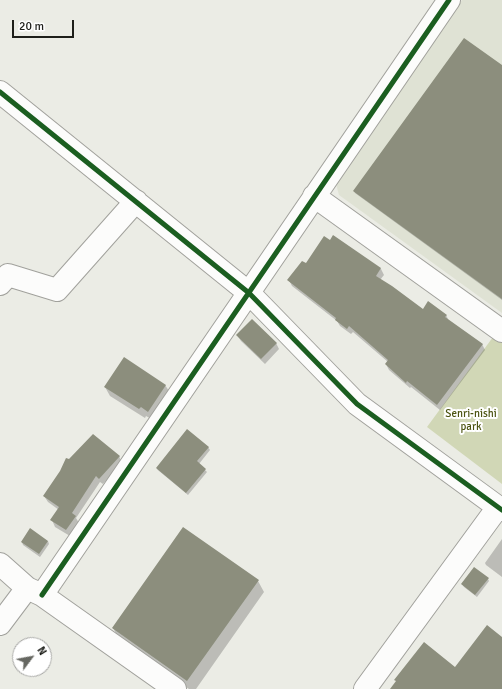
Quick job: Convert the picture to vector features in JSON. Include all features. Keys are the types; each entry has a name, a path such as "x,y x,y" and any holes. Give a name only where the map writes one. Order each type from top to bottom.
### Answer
{"street":[{"path":"0,624 35,591 249,293 449,0"},
{"path":"0,92 249,293 357,404 500,508 365,689"},
{"path":"314,196 502,331"},
{"path":"0,284 8,275 57,290 136,202"},
{"path":"0,564 35,591 174,689"}],"shaded area":[{"path":"462,0 502,0 502,313 339,195 336,184"}],"green space":[{"name":"Senri-nishi park","path":"493,337 502,343 502,484 427,427"}],"building":[{"path":"464,38 502,65 502,299 353,191"},
{"path":"333,235 381,268 376,276 423,309 428,301 447,315 445,317 483,344 437,405 407,381 406,383 385,364 388,360 349,326 347,329 335,320 336,318 287,280 302,261 306,263 324,236 330,240"},
{"path":"252,319 277,343 261,359 236,335"},
{"path":"124,357 166,385 148,412 141,407 139,409 104,387"},
{"path":"187,429 209,447 197,461 206,469 186,493 156,468"},
{"path":"93,434 120,456 99,479 96,476 72,513 76,516 66,530 50,520 59,507 43,496 60,471 66,458 69,459"},
{"path":"183,527 259,580 187,681 112,628"},
{"path":"30,528 48,541 39,554 21,542"},
{"path":"474,567 489,578 475,595 461,584"},
{"path":"487,625 502,637 502,689 390,689 396,681 394,680 424,642 455,667"}],"cycle path":[{"path":"42,595 449,0"},
{"path":"0,92 249,293 357,404 502,510"}]}
